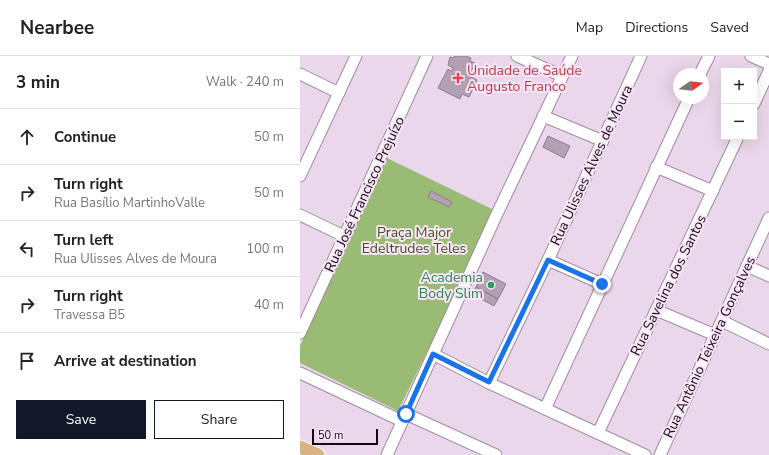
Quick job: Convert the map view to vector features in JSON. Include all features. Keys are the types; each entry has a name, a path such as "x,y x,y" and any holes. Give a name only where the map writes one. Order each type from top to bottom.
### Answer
{"main road":[{"path":"300,446 318,455"}],"street":[{"path":"300,176 356,56"},
{"name":"Rua José Francisco Prejuízo","path":"300,333 427,56"},
{"path":"518,56 562,76"},
{"path":"386,455 572,56"},
{"name":"Rua Ulisses Alves de Moura","path":"489,382 548,260 641,56"},
{"path":"703,68 709,56"},
{"path":"752,56 769,64"},
{"path":"757,97 769,71"},
{"path":"300,74 339,93"},
{"path":"545,409 686,104"},
{"path":"543,116 603,141"},
{"name":"Rua Savelina dos Santos","path":"598,433 737,140"},
{"path":"656,167 713,191"},
{"path":"300,215 344,236"},
{"name":"Rua Antônio Teixeira Gonçalves","path":"660,455 769,218"},
{"path":"548,260 602,284"},
{"path":"747,266 769,276"},
{"path":"656,310 715,335"},
{"path":"722,321 769,344"},
{"path":"433,354 545,409 645,455"},
{"path":"300,373 496,455"}],"green space":[{"name":"Praça Major Edeltrudes Teles","path":"385,157 496,211 398,411 300,363 300,346"}],"building":[{"name":"Unidade de Saúde Augusto Franco","path":"455,56 466,56 471,58 470,61 475,63 469,76 477,80 469,97 462,94 460,99 438,88 448,69 451,71 453,68 448,65 450,57 453,58"},
{"path":"548,136 570,146 564,158 543,147"},
{"path":"431,191 452,202 449,207 428,197"},
{"name":"Academia Body Slim","path":"483,272 506,284 498,299 476,287"},
{"path":"476,287 498,299 494,306 472,294"}],"place":[{"name":"Unidade de Saúde Augusto Franco","path":"458,78"},
{"name":"Academia Body Slim","path":"491,285"}],"route":[{"path":"406,414 433,354 489,382 548,260 602,284"}]}
